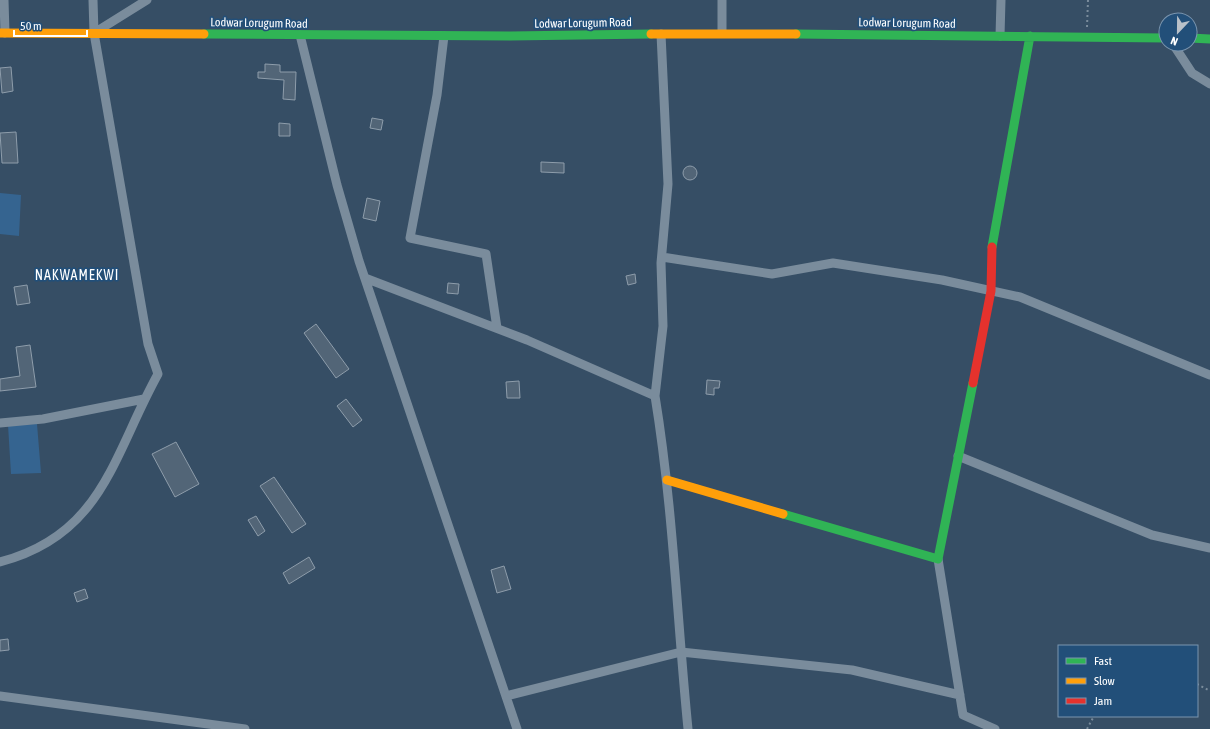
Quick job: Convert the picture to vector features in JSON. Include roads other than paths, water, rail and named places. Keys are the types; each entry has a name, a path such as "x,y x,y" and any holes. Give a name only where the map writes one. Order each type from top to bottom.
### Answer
{"main road":[{"name":"Lodwar Lorugum Road","path":"2,33 444,36 722,33 1158,38"},
{"path":"667,480 938,559 991,291 992,245 1030,36"},
{"path":"1198,38 1210,39"}],"street":[{"path":"2,33 4,0"},
{"path":"0,562 29,553 61,533 78,520 91,504 111,472 144,399 158,374 148,344 94,33 93,0"},
{"path":"94,33 146,0"},
{"path":"722,0 722,33"},
{"path":"1000,36 1001,0"},
{"path":"661,34 668,184 662,257 663,326 656,396 667,480 688,729"},
{"path":"300,35 338,184 365,278 518,729"},
{"path":"444,36 437,95 410,238 486,254 497,328"},
{"path":"1178,52 1192,73 1210,84"},
{"path":"662,257 772,274 833,263 942,280 1020,297 1210,375"},
{"path":"365,278 527,340 656,396"},
{"path":"0,423 43,419 144,399"},
{"path":"958,456 1152,535 1210,548"},
{"path":"938,559 963,714 996,729"},
{"path":"506,696 681,652 852,670 960,695"},
{"path":"0,696 210,727 245,729"}],"district":[{"name":"NAKWAMEKWI","path":"77,275"}]}
